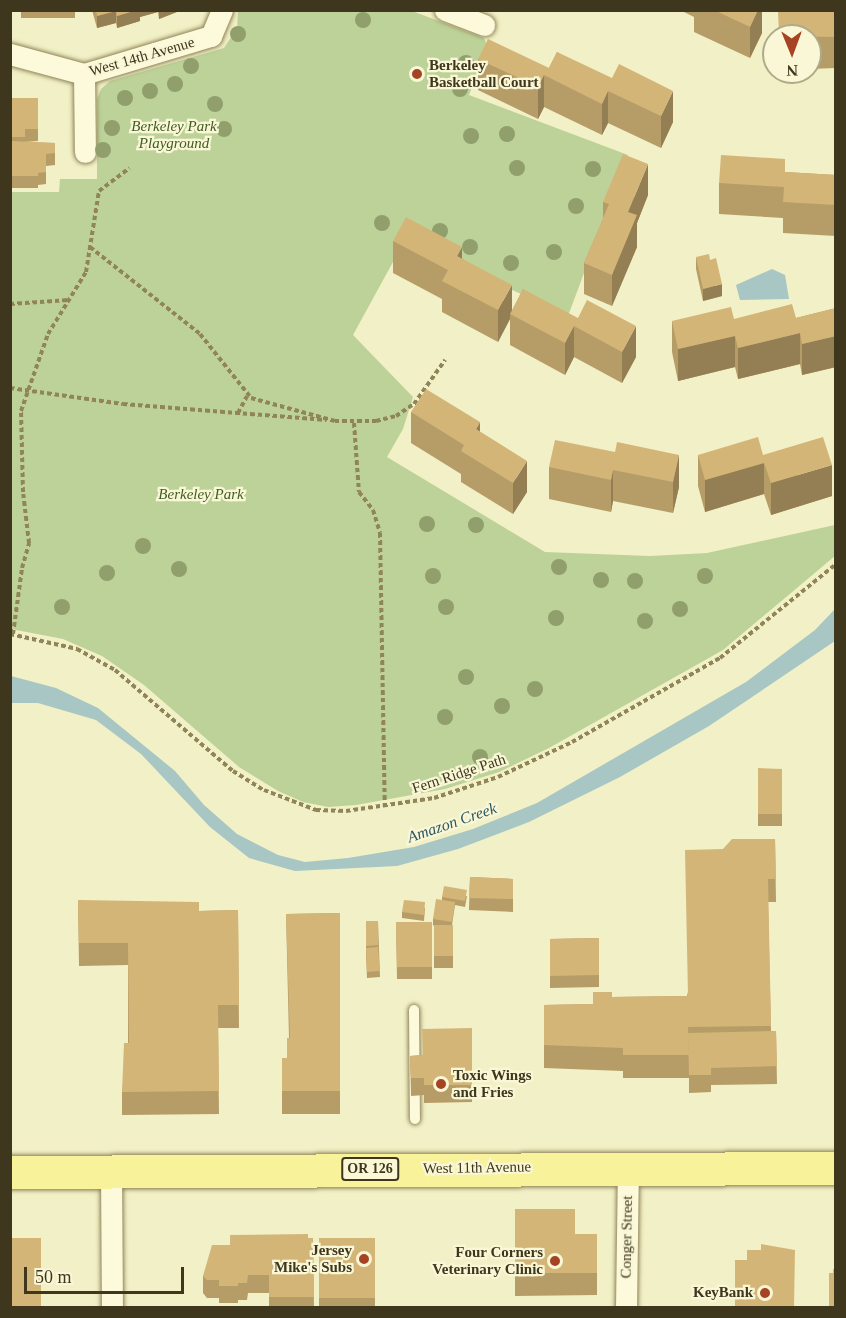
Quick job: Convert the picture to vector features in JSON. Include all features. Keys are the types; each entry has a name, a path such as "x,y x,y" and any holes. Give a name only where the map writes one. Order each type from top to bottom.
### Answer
{"main road":[{"name":"West 11th Avenue","path":"10,1172 628,1167 836,1168"}],"street":[{"name":"West 14th Avenue","path":"10,54 84,74 205,39 218,25 222,10"},
{"path":"445,10 484,25"},
{"path":"84,74 85,152"},
{"name":"Conger Street","path":"626,1308 628,1167"},
{"path":"111,1171 112,1308"}],"lane":[{"path":"414,1010 415,1119"}],"path":[{"path":"12,634 22,568 29,543 21,416 45,341 86,272 99,191 129,168"},
{"path":"90,247 200,334 217,352 247,396 335,421"},
{"path":"10,304 69,300"},
{"path":"10,388 354,423 386,419 404,412 446,360"},
{"path":"238,413 247,396"},
{"path":"354,423 359,492 373,510 380,533 385,807"},
{"name":"Fern Ridge Path","path":"12,634 76,649 115,670 233,771 273,794 316,810 385,807 434,798 498,777 643,705 720,658 836,564"}],"green space":[{"name":"Berkeley Park","path":"238,11 412,11 484,38 488,48 469,95 628,155 568,316 405,240 353,335 413,397 403,429 387,457 545,552 650,556 707,553 835,525 835,556 723,650 549,748 499,772 445,789 356,805 328,807 303,802 278,791 239,767 144,685 102,656 63,639 11,629 10,192 59,192 60,179 97,179 97,99 101,89 110,81 224,48 237,28"}],"water":[{"path":"772,269 785,275 789,299 740,300 736,285"},
{"path":"835,609 835,641 709,726 620,777 529,822 458,849 397,866 295,871 249,858 210,827 141,754 96,720 38,703 11,703 11,676 56,688 98,708 175,771 204,805 237,834 278,855 305,862 348,858 414,847 473,829 537,803 746,682 815,630"}],"building":[{"path":"96,10 137,10 117,16 116,11 97,16"},
{"path":"714,10 758,10 750,27"},
{"path":"778,11 836,11 836,37 822,37 822,24 779,24"},
{"path":"488,39 549,68 557,52 612,78 619,64 673,91 661,116 608,91 602,104 544,75 538,87 478,59"},
{"path":"10,98 38,98 38,129 25,129 25,137 10,137"},
{"path":"10,141 55,143 55,153 46,154 46,172 38,173 38,176 10,176"},
{"path":"623,154 648,164 628,212 637,215 612,275 584,263 609,204 603,202"},
{"path":"721,155 785,159 785,172 836,175 836,205 783,202 784,187 719,183"},
{"path":"406,217 462,247 457,256 512,285 498,310 442,281 448,270 393,241"},
{"path":"709,254 710,260 716,258 722,284 703,289 696,257"},
{"path":"523,289 578,318 587,300 636,326 622,352 574,326 565,343 510,314"},
{"path":"792,304 796,318 836,308 836,336 802,344 800,333 738,348 735,336 678,349 672,321 731,307 734,319"},
{"path":"426,389 480,422 476,429 527,461 513,483 461,451 464,445 411,412"},
{"path":"758,437 763,455 823,437 832,465 771,483 764,463 705,480 698,455"},
{"path":"555,440 615,452 617,442 679,455 673,482 613,470 611,480 549,467"},
{"path":"758,768 782,769 782,814 758,814"},
{"path":"732,839 775,839 776,879 768,879 771,1026 688,1027 689,1055 623,1055 623,1048 544,1045 544,1005 593,1004 593,992 612,992 612,997 688,996 685,850 723,849"},
{"path":"470,877 513,879 513,899 469,898"},
{"path":"444,886 467,890 465,901 442,897"},
{"path":"436,899 455,902 452,922 433,919"},
{"path":"78,900 199,902 199,911 238,910 239,1005 218,1005 219,1091 122,1092 124,1043 129,1043 128,943 79,943"},
{"path":"404,900 425,902 424,915 402,912"},
{"path":"340,913 340,1091 282,1091 282,1058 287,1058 287,1038 290,1038 286,914"},
{"path":"366,921 378,921 378,945 366,946"},
{"path":"396,922 432,922 432,967 397,967"},
{"path":"434,925 453,925 453,956 434,956"},
{"path":"599,938 599,975 550,976 550,939"},
{"path":"378,947 380,971 367,972 366,948"},
{"name":"Toxic Wings and Fries","path":"472,1028 472,1085 424,1085 424,1078 411,1078 410,1056 423,1055 422,1029"},
{"path":"776,1031 777,1066 711,1068 711,1075 689,1075 688,1033"},
{"path":"515,1209 575,1209 575,1234 597,1234 597,1273 515,1273"},
{"path":"308,1234 308,1238 313,1238 314,1297 269,1297 269,1275 248,1275 247,1283 238,1283 238,1286 219,1286 219,1280 207,1280 203,1276 212,1245 230,1245 230,1235"},
{"path":"10,1238 41,1238 41,1308 10,1308"},
{"path":"319,1238 375,1238 375,1298 319,1298"},
{"name":"KeyBank","path":"761,1244 795,1250 794,1308 735,1308 735,1260 747,1260 747,1250 761,1250"},
{"path":"833,1269 836,1269 836,1308 829,1308 829,1273 833,1273"}],"place":[{"name":"Berkeley Basketball Court","path":"417,74"},
{"name":"Toxic Wings and Fries","path":"441,1084"},
{"name":"Jersey Mike's Subs","path":"364,1259"},
{"name":"Four Corners Veterinary Clinic","path":"555,1261"},
{"name":"KeyBank","path":"765,1293"}],"park label":[{"name":"Berkeley Park Playground","path":"174,134"}],"water label":[{"name":"Amazon Creek","path":"452,823"}]}
